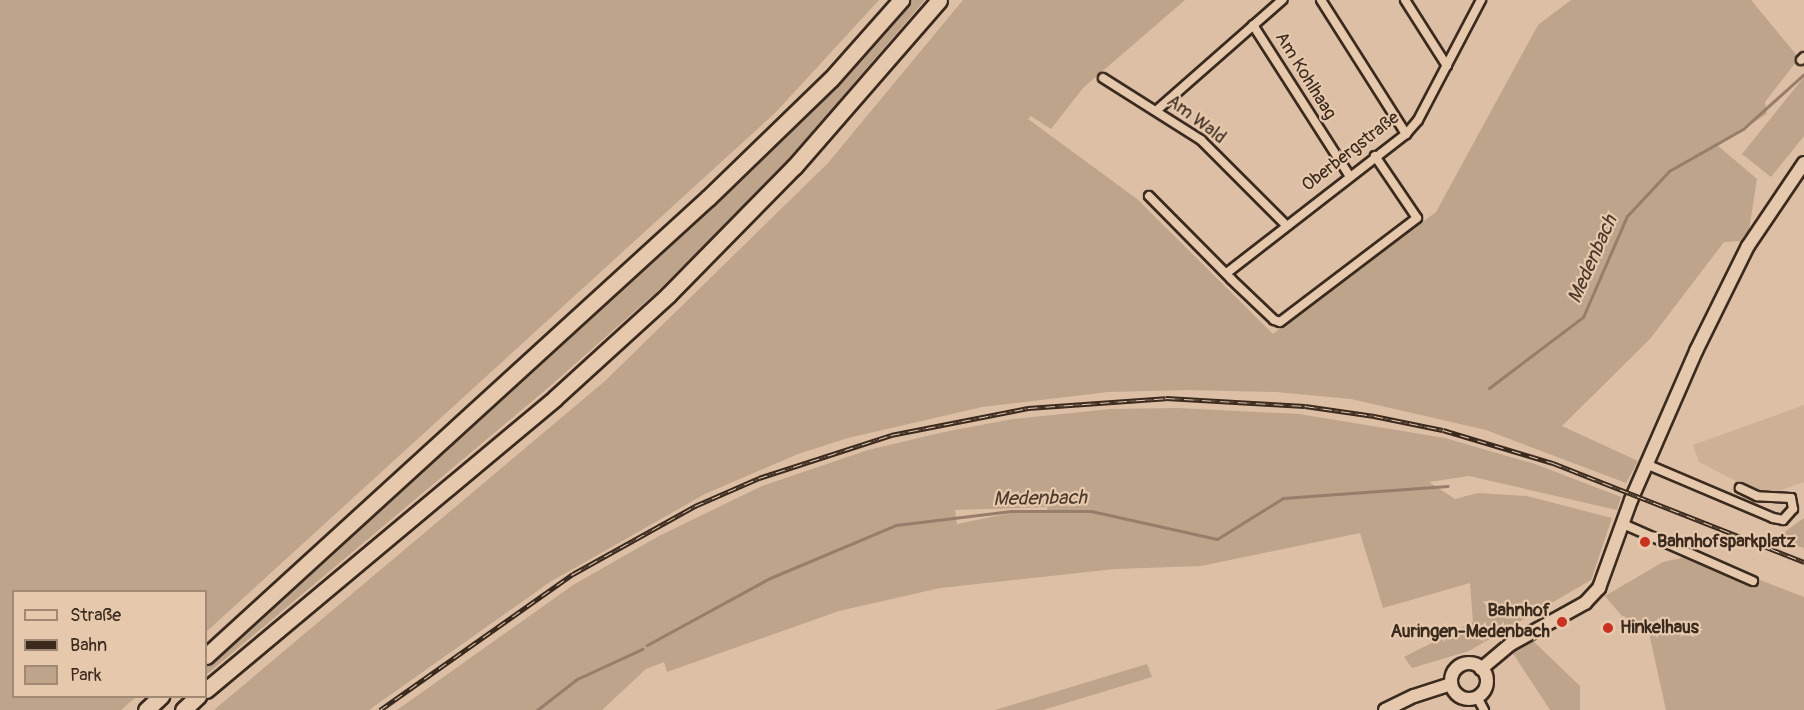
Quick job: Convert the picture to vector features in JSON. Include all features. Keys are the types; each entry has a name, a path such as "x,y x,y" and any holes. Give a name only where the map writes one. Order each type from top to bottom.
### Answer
{"highway":[{"path":"207,655 755,154 831,79 902,0"},
{"path":"207,689 555,398 668,295 794,167 939,0"},
{"path":"146,710 159,698"},
{"path":"183,710 196,698"}],"main road":[{"path":"1481,669 1511,644 1593,597 1610,564 1646,464 1748,246 1804,163"},
{"path":"1474,664 1481,669 1486,684 1477,697 1461,697 1451,684 1454,671 1461,665 1474,664"},
{"path":"1385,710 1414,696 1451,684"}],"street":[{"path":"1157,110 1282,0"},
{"path":"1321,0 1406,134"},
{"path":"1405,0 1447,66"},
{"name":"Oberbergstraße","path":"1228,272 1406,134 1447,66 1481,0"},
{"name":"Am Kohlhaag","path":"1253,25 1349,176"},
{"name":"Am Wald","path":"1103,78 1157,110 1201,140 1286,225"},
{"path":"1149,196 1274,320 1280,321 1417,218 1375,156"},
{"path":"1646,464 1773,518 1787,518 1793,509 1789,494 1757,496 1740,488"},
{"path":"1623,524 1753,581"},
{"path":"1477,697 1484,710"}],"shaded area":[{"path":"1804,405 1804,482 1770,494 1757,492 1699,462 1693,445"}],"green space":[{"path":"0,0 879,0 776,112 207,631 207,590 12,590 12,698 135,698 121,710 0,710"},
{"path":"909,0 925,0 788,160 661,288 549,387 207,674 207,665 713,206 835,84"},
{"path":"963,0 1185,0 1083,88 1051,129 1031,116 1028,119 1137,199 1273,334 1436,212 1538,25 1571,0 1751,0 1799,58 1765,102 1767,114 1717,145 1757,179 1749,230 1740,241 1724,242 1650,339 1562,426 1638,461 1626,483 1486,430 1351,399 1276,392 1189,390 1108,392 982,407 848,438 798,454 705,494 550,582 369,710 214,710 605,381 828,163"},
{"path":"1804,77 1804,136 1771,177 1742,154"},
{"path":"1177,408 1299,414 1445,438 1535,464 1621,497 1617,510 1469,476 1429,482 1455,499 1478,493 1527,496 1612,518 1591,580 1469,651 1412,668 1404,657 1473,622 1470,583 1383,608 1360,533 1201,566 1115,569 940,588 839,611 667,672 664,662 646,669 602,710 397,710 573,585 659,536 762,486 868,450 944,432 1013,419 1111,409","holes":["1047,507 1048,513 1011,513 957,524 955,510"]},
{"path":"1804,518 1804,548 1777,539 1786,531"},
{"path":"1696,555 1804,597 1804,710 1666,710 1648,628 1621,615 1605,596 1663,562"},
{"path":"1531,639 1580,686 1580,710 1550,710 1512,652"},
{"path":"1147,664 1152,677 1043,710 995,710"}],"waterway":[{"name":"Medenbach","path":"1489,388 1583,317 1627,216 1669,171 1743,129 1804,74"},
{"name":"Medenbach","path":"647,645 770,578 896,525 1011,511 1091,511 1217,539 1283,498 1448,486"},
{"name":"Medenbach","path":"537,710 577,679 642,649"}],"railway":[{"path":"380,710 573,574 695,506 759,478 891,435 1028,408 1166,398 1305,406 1374,416 1443,430 1553,463 1804,562"}],"place":[{"name":"Bahnhofsparkplatz","path":"1645,542"},
{"name":"Bahnhof Auringen-Medenbach","path":"1562,622"},
{"name":"Hinkelhaus","path":"1608,628"}]}
